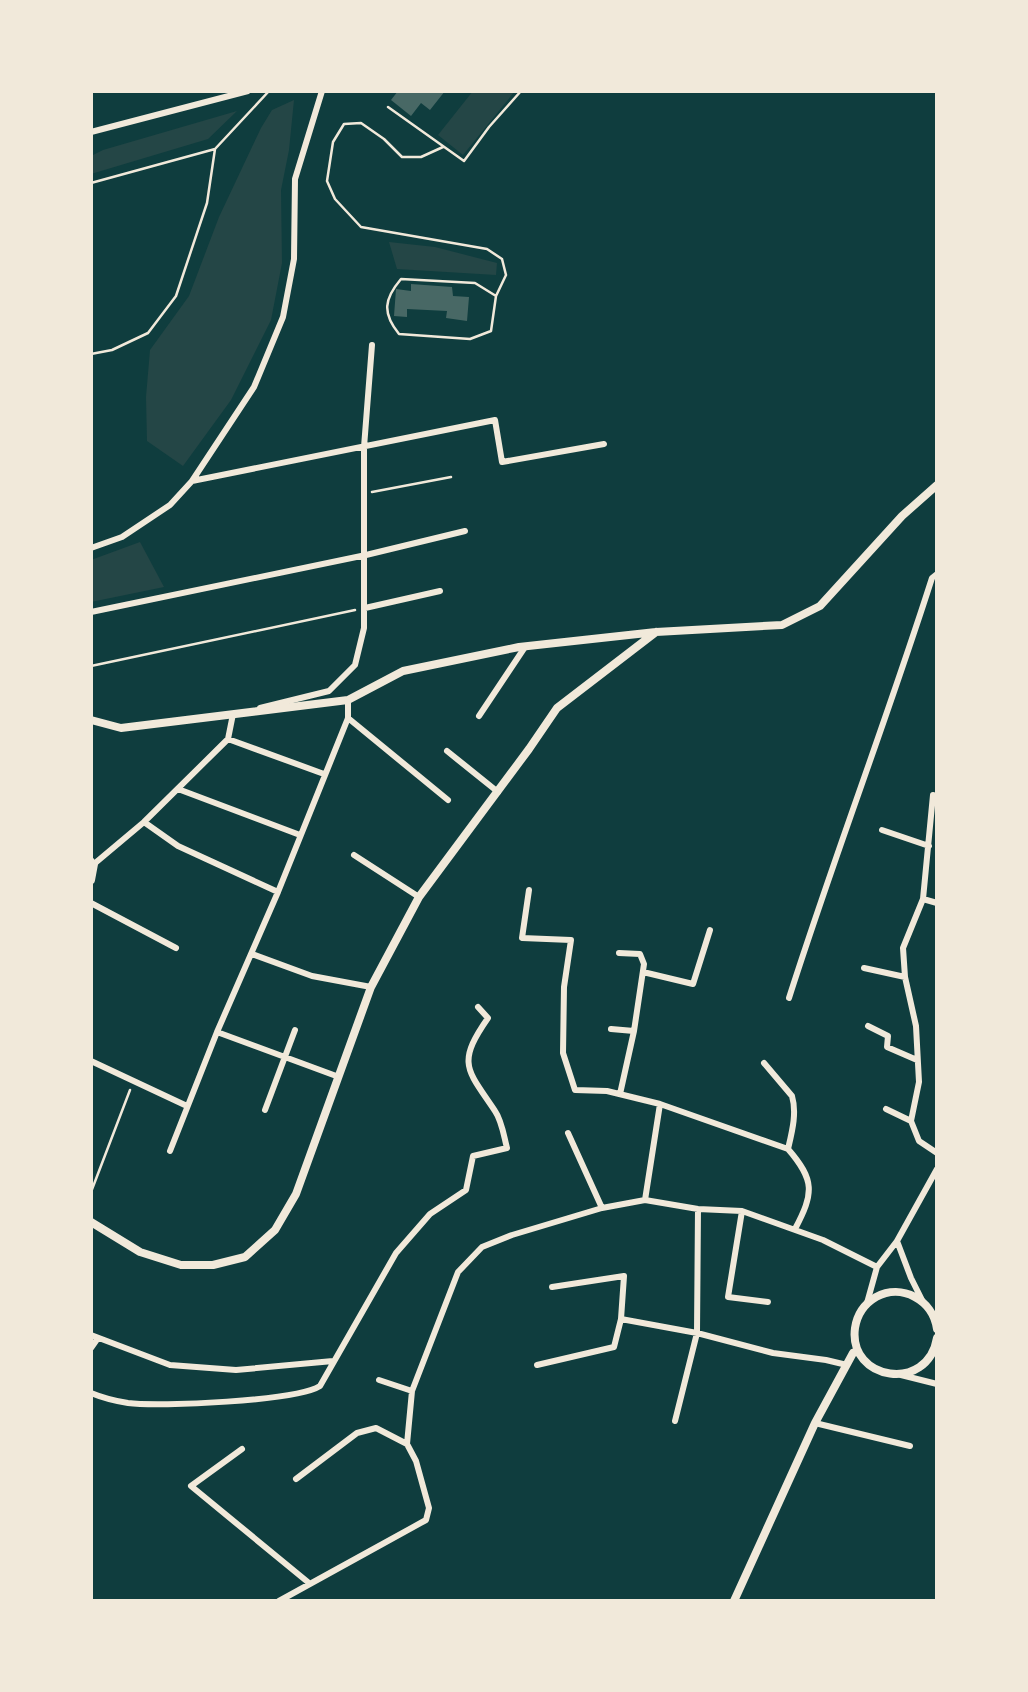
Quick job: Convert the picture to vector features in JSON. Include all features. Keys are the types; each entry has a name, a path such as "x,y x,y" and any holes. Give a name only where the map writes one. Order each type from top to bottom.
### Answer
{"street":[{"path":"91,132 248,91"},
{"path":"91,548 122,537 170,505 192,481 254,387 283,317 294,259 295,179 322,91"},
{"path":"233,714 329,691 355,665 364,628 364,447 372,345"},
{"path":"192,481 495,420 502,462 604,444"},
{"path":"91,720 121,728 348,700 403,671 525,647 656,632 782,625 820,607 902,516 937,485"},
{"path":"91,612 366,555 465,531"},
{"path":"789,998 818,905 932,578 937,574"},
{"path":"365,608 440,591"},
{"path":"91,1222 140,1252 181,1265 213,1265 245,1257 275,1230 296,1194 372,987 419,897 557,708 656,632"},
{"path":"480,716 525,647"},
{"path":"170,1151 348,718 348,700"},
{"path":"91,880 92,862 144,822 228,739 233,714"},
{"path":"348,718 448,800"},
{"path":"228,739 324,774"},
{"path":"447,751 498,792"},
{"path":"178,789 300,835"},
{"path":"933,794 923,899 903,948 905,977 916,1026 919,1082 911,1121 919,1141 937,1153"},
{"path":"144,822 178,846 278,892"},
{"path":"882,830 929,846"},
{"path":"354,855 419,897"},
{"path":"529,890 522,938 571,940 564,987 564,1053 575,1090 607,1091 660,1104 788,1149 804,1167 809,1188 803,1215 795,1229"},
{"path":"923,899 937,904"},
{"path":"91,903 176,948"},
{"path":"643,972 693,984 710,930"},
{"path":"620,953 640,954 644,964 634,1031 620,1094"},
{"path":"251,954 312,976 372,987"},
{"path":"863,968 905,977"},
{"path":"91,1393 101,1398 128,1403 160,1404 219,1402 304,1393 320,1386 396,1253 430,1214 466,1190 473,1156 507,1148 497,1114 471,1076 467,1059 474,1038 488,1018 478,1007"},
{"path":"868,1027 888,1036 887,1047 917,1060"},
{"path":"611,1029 634,1031"},
{"path":"265,1110 295,1030"},
{"path":"217,1032 339,1077"},
{"path":"91,1061 187,1106"},
{"path":"764,1063 794,1101 788,1149"},
{"path":"645,1200 660,1104"},
{"path":"886,1109 911,1121"},
{"path":"568,1133 602,1208"},
{"path":"734,1601 815,1423 855,1350 856,1324 867,1303 877,1267 897,1241 937,1169"},
{"path":"279,1601 426,1520 429,1508 416,1461 407,1444 412,1391 458,1272 482,1247 507,1236 602,1208 645,1200 698,1209 742,1211 795,1229 877,1267"},
{"path":"675,1421 697,1334 698,1209"},
{"path":"742,1211 728,1297 768,1302"},
{"path":"897,1241 922,1301"},
{"path":"537,1365 614,1347 621,1319 624,1276 552,1287"},
{"path":"867,1303 894,1292 914,1296 935,1314 937,1329"},
{"path":"621,1319 773,1353 847,1365"},
{"path":"91,1348 95,1336 170,1364 236,1370 333,1361"},
{"path":"899,1374 923,1364 934,1350 937,1338"},
{"path":"855,1350 873,1368 937,1384"},
{"path":"379,1380 412,1391"},
{"path":"815,1423 910,1446"},
{"path":"296,1479 357,1433 376,1428 407,1444"},
{"path":"242,1448 191,1486 309,1583"}],"lane":[{"path":"91,183 215,149 270,91"},
{"path":"388,107 464,161 521,91"},
{"path":"443,147 421,157 402,157 384,139 361,123 344,124 333,142 327,181 335,199 361,227 487,249 502,259 506,275 496,296 491,331 470,339 399,334 390,323 387,307 390,292 401,279 475,283 496,296"},
{"path":"91,354 112,350 148,332 176,296 206,203 215,149"}],"path":[{"path":"365,494 451,477"},
{"path":"91,666 365,608"},
{"path":"91,1192 133,1081"}],"shaded area":[{"path":"473,91 515,91 463,155 438,135"},
{"path":"294,100 289,150 281,190 282,263 271,320 231,400 183,466 147,441 146,397 150,350 189,296 219,217 261,128 272,110"},
{"path":"237,111 208,139 91,174 91,156 103,150"},
{"path":"389,242 435,247 497,263 496,275 397,269"},
{"path":"140,542 164,587 91,602 91,560"}],"building":[{"path":"398,91 445,91 430,110 421,103 411,116 391,100"},
{"path":"411,284 452,287 453,296 469,297 467,321 446,318 447,311 407,309 407,317 394,316 396,289 411,291"}]}
